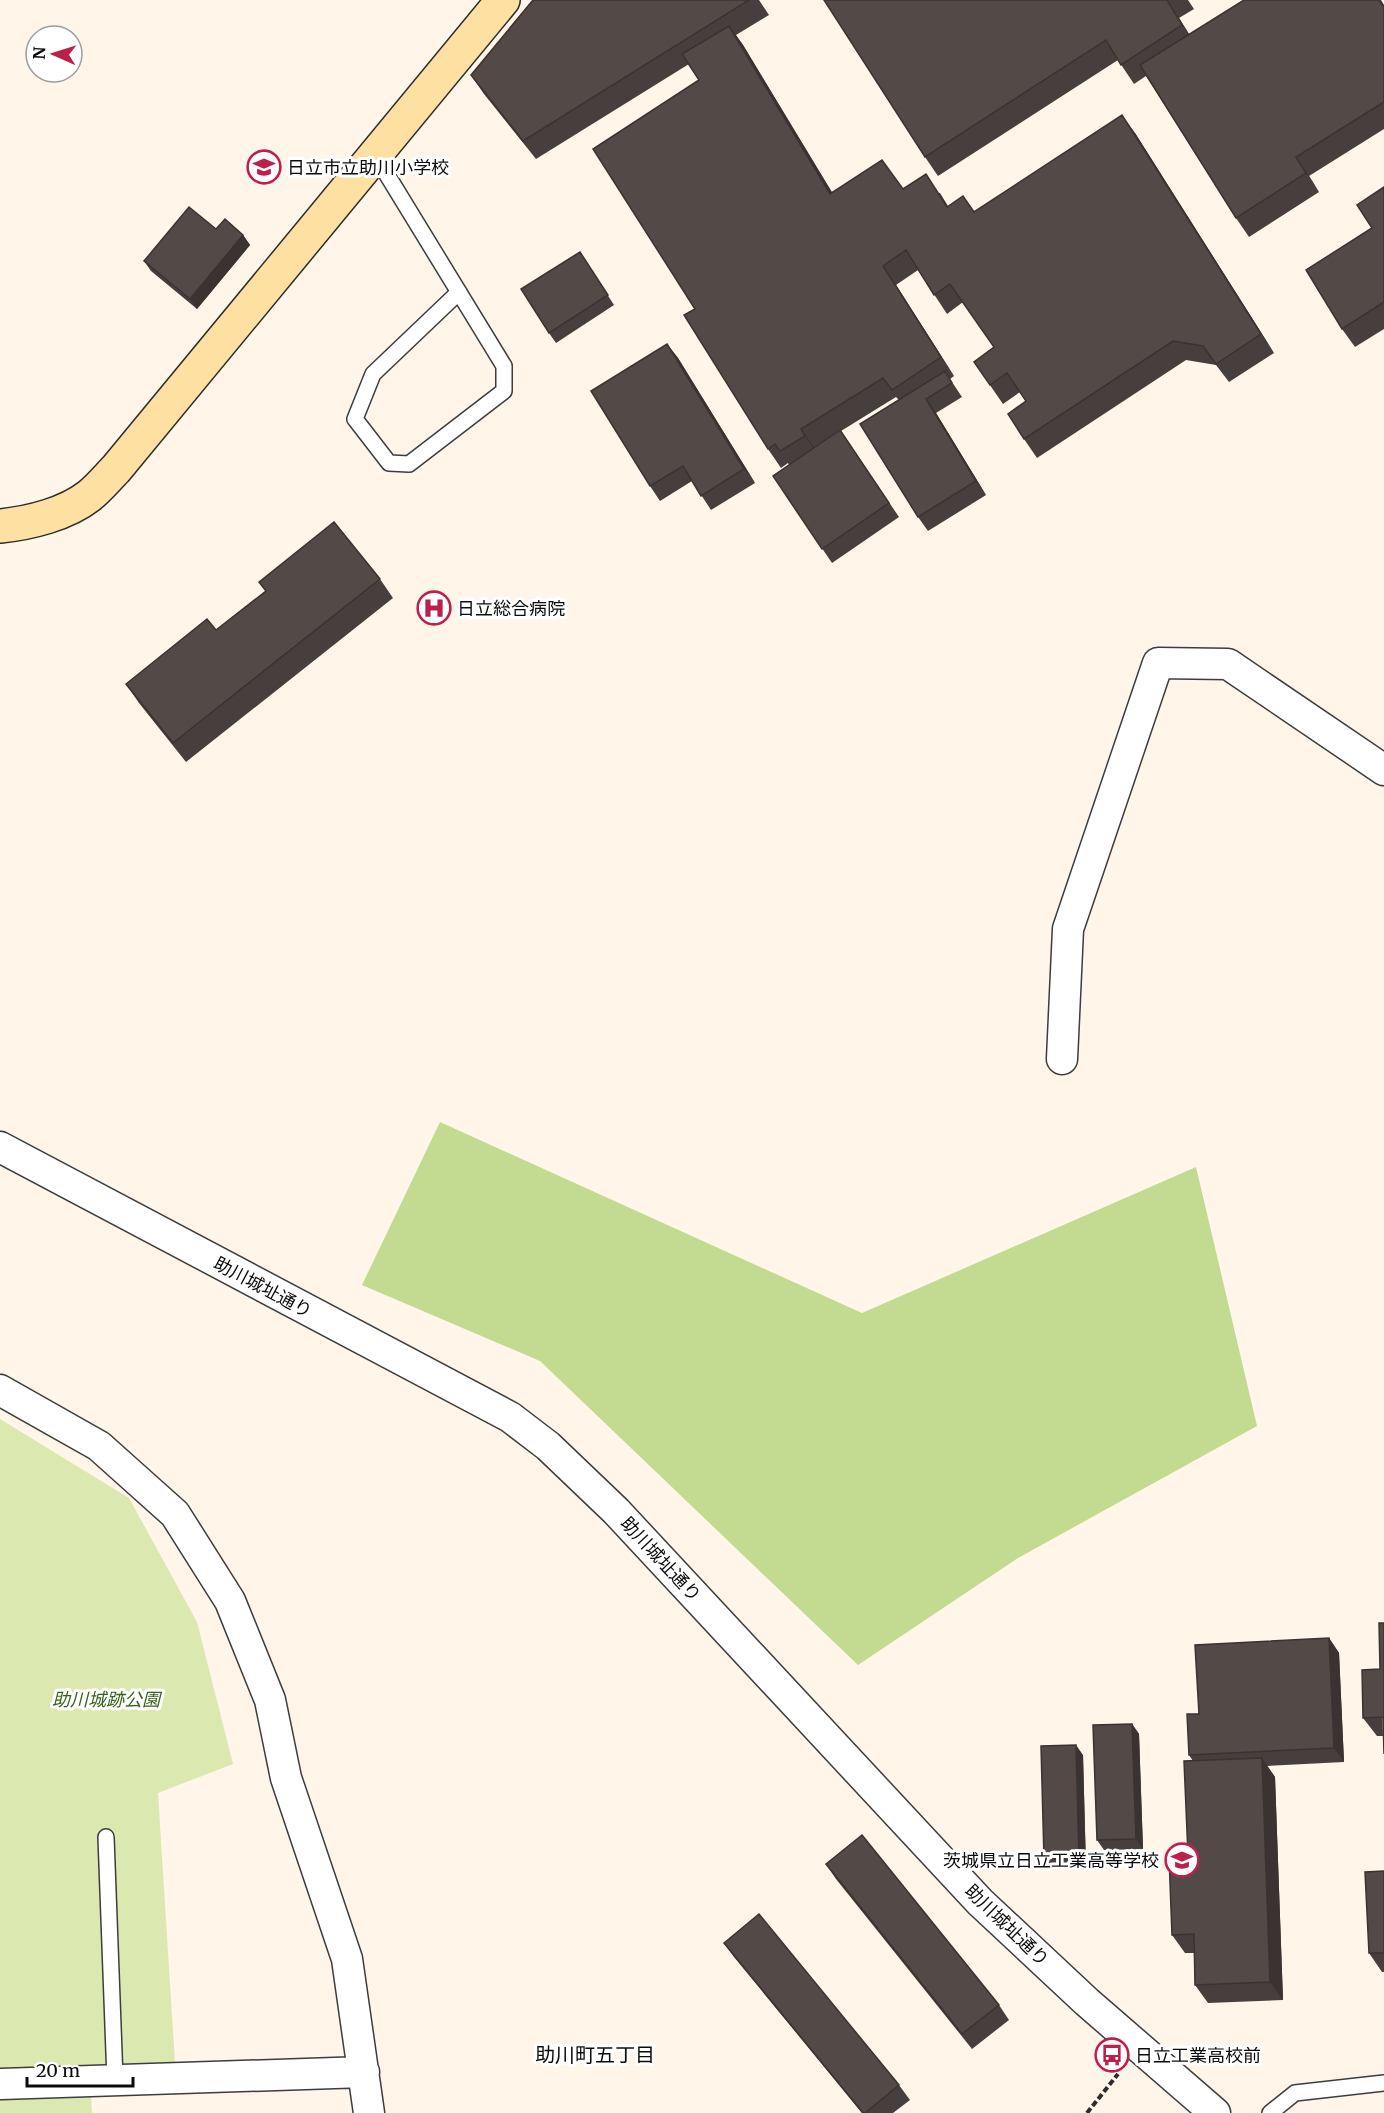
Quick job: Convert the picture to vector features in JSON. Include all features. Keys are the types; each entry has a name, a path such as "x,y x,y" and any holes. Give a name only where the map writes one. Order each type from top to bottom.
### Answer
{"street":[{"path":"0,526 19,524 56,513 89,496 116,469 503,0"},
{"path":"1062,1059 1068,929 1158,663 1228,664 1384,770"},
{"name":"助川城址通り","path":"0,1147 510,1417 548,1446 616,1511 980,1902 1087,2002 1215,2113"},
{"path":"0,1390 99,1446 175,1514 230,1601 270,1700 286,1778 347,1959 369,2113"},
{"path":"1,2084 364,2072"}],"lane":[{"path":"375,155 459,292 504,366 504,391 409,464 389,463 355,419 373,374 459,292"},
{"path":"106,1837 115,2080"},
{"path":"1270,2113 1295,2093 1384,2083"}],"path":[{"path":"1087,2113 1120,2072"}],"green space":[{"path":"440,1122 862,1313 1196,1167 1257,1426 1018,1558 858,1665 540,1361 362,1285"},
{"name":"助川城跡公園","path":"0,1419 129,1498 197,1622 233,1764 158,1793 177,2095 91,2095 92,2113 0,2113"}],"building":[{"path":"533,0 749,0 523,141 471,75"},
{"path":"824,0 1167,0 1182,25 1121,65 1106,40 925,157"},
{"path":"1244,0 1379,0 1384,7 1384,102 1296,157 1306,173 1236,218 1140,65"},
{"path":"729,26 830,194 882,160 903,189 926,174 947,207 963,196 974,212 1122,115 1261,334 1216,364 1203,346 1173,341 1024,439 1008,414 1026,401 1007,373 990,385 974,362 994,347 950,284 934,295 906,250 883,266 941,357 892,390 883,378 801,429 805,436 780,451 775,444 768,449 684,315 695,309 593,149 699,80 682,54"},
{"path":"1384,187 1384,302 1342,329 1306,270 1372,228 1357,205"},
{"path":"189,207 216,229 225,219 243,235 190,299 144,261"},
{"path":"580,252 608,295 549,333 521,289"},
{"path":"667,344 744,469 701,496 683,466 650,486 591,391"},
{"path":"945,371 952,383 926,399 976,481 918,517 860,424"},
{"path":"840,430 889,503 822,549 773,476"},
{"path":"334,522 380,579 173,743 126,684 207,619 216,630 266,591 259,582"},
{"path":"1379,1623 1384,1623 1384,1754 1383,1717 1363,1718 1362,1670 1380,1669"},
{"path":"1329,1638 1334,1748 1189,1755 1187,1714 1199,1714 1195,1645"},
{"path":"1132,1724 1136,1839 1097,1840 1093,1725"},
{"path":"1076,1745 1079,1858 1044,1859 1041,1746"},
{"path":"1262,1758 1270,1982 1195,1985 1194,1934 1172,1935 1169,1856 1188,1855 1184,1761"},
{"path":"862,1835 999,2005 962,2034 826,1864"},
{"path":"1384,1871 1384,1953 1369,1953 1365,1872"},
{"path":"759,1914 899,2085 865,2113 724,1943"}],"place":[{"name":"日立市立助川小学校","path":"264,167"},
{"name":"日立総合病院","path":"434,608"},
{"name":"茨城県立日立工業高等学校","path":"1182,1860"},
{"name":"日立工業高校前","path":"1112,2055"}],"district":[{"name":"助川町五丁目","path":"595,2054"}]}
